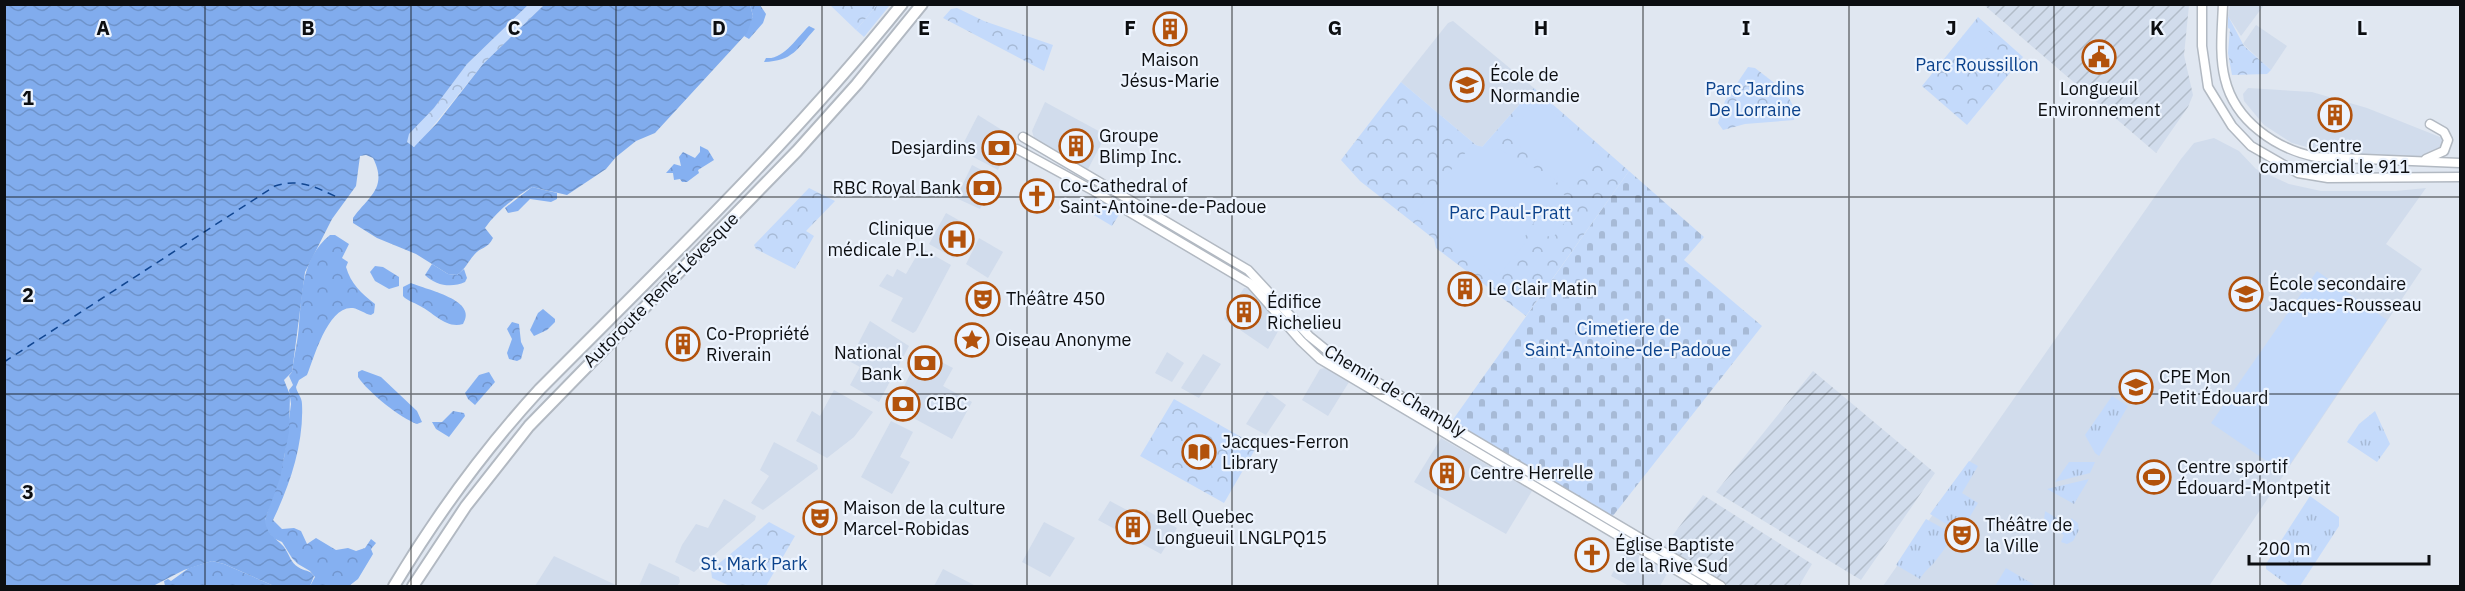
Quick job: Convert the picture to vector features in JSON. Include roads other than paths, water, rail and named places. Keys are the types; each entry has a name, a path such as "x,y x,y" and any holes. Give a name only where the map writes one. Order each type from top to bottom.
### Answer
{"highway":[{"name":"Autoroute René-Lévesque","path":"394,586 453,495 517,415 776,150 828,93 902,4"},
{"name":"Autoroute René-Lévesque","path":"413,586 466,506 529,426 785,165 843,100 922,4"}],"main road":[{"path":"2202,4 2202,46 2208,87 2232,126 2251,146 2298,173 2328,178 2460,177"},
{"path":"2223,4 2224,78 2240,110 2266,137 2299,154 2316,157 2460,163"},
{"path":"2418,162 2440,154 2448,145 2444,132 2430,124"},
{"name":"Chemin de Chambly","path":"1023,137 1248,270 1326,351 1721,586"},
{"name":"Chemin de Chambly","path":"1017,149 1094,191 1242,278 1260,293 1301,341 1320,359 1703,586"},
{"path":"1507,471 1513,462"}],"water":[{"path":"4,5 528,5 467,64 434,108 409,134 407,142 414,147 437,123 483,64 544,5 750,5 753,16 747,33 655,133 636,141 616,157 606,169 567,195 532,187 519,195 485,228 493,238 491,242 476,252 457,275 448,274 416,254 377,238 353,223 353,218 375,191 378,177 373,158 366,155 360,156 356,186 332,219 305,272 292,372 284,380 290,395 289,432 280,478 265,520 269,532 284,547 294,563 314,576 310,586 274,586 212,561 184,570 153,586 5,586"}],"place":[{"name":"Maison Jésus-Marie","path":"1170,29"},
{"name":"Longueuil Environnement","path":"2099,57"},
{"name":"École de Normandie","path":"1467,85"},
{"name":"Centre commercial le 911","path":"2335,115"},
{"name":"Groupe Blimp Inc.","path":"1076,146"},
{"name":"Desjardins","path":"999,148"},
{"name":"RBC Royal Bank","path":"984,188"},
{"name":"Co-Cathedral of Saint-Antoine-de-Padoue","path":"1037,196"},
{"name":"Clinique médicale P.L.","path":"957,239"},
{"name":"Le Clair Matin","path":"1465,289"},
{"name":"École secondaire Jacques-Rousseau","path":"2246,294"},
{"name":"Théâtre 450","path":"983,299"},
{"name":"Édifice Richelieu","path":"1244,312"},
{"name":"Oiseau Anonyme","path":"972,340"},
{"name":"Co-Propriété Riverain","path":"683,344"},
{"name":"National Bank","path":"925,363"},
{"name":"CPE Mon Petit Édouard","path":"2136,387"},
{"name":"CIBC","path":"903,404"},
{"name":"Jacques-Ferron Library","path":"1199,452"},
{"name":"Centre Herrelle","path":"1447,473"},
{"name":"Centre sportif Édouard-Montpetit","path":"2154,477"},
{"name":"Maison de la culture Marcel-Robidas","path":"820,518"},
{"name":"Bell Quebec Longueuil LNGLPQ15","path":"1133,527"},
{"name":"Théâtre de la Ville","path":"1962,535"},
{"name":"Église Baptiste de la Rive Sud","path":"1592,555"}],"park label":[{"name":"Parc Roussillon","path":"1977,65"},
{"name":"Parc Jardins De Lorraine","path":"1755,100"},
{"name":"Parc Paul-Pratt","path":"1510,213"},
{"name":"Cimetiere de Saint-Antoine-de-Padoue","path":"1628,339"},
{"name":"St. Mark Park","path":"754,564"}]}
